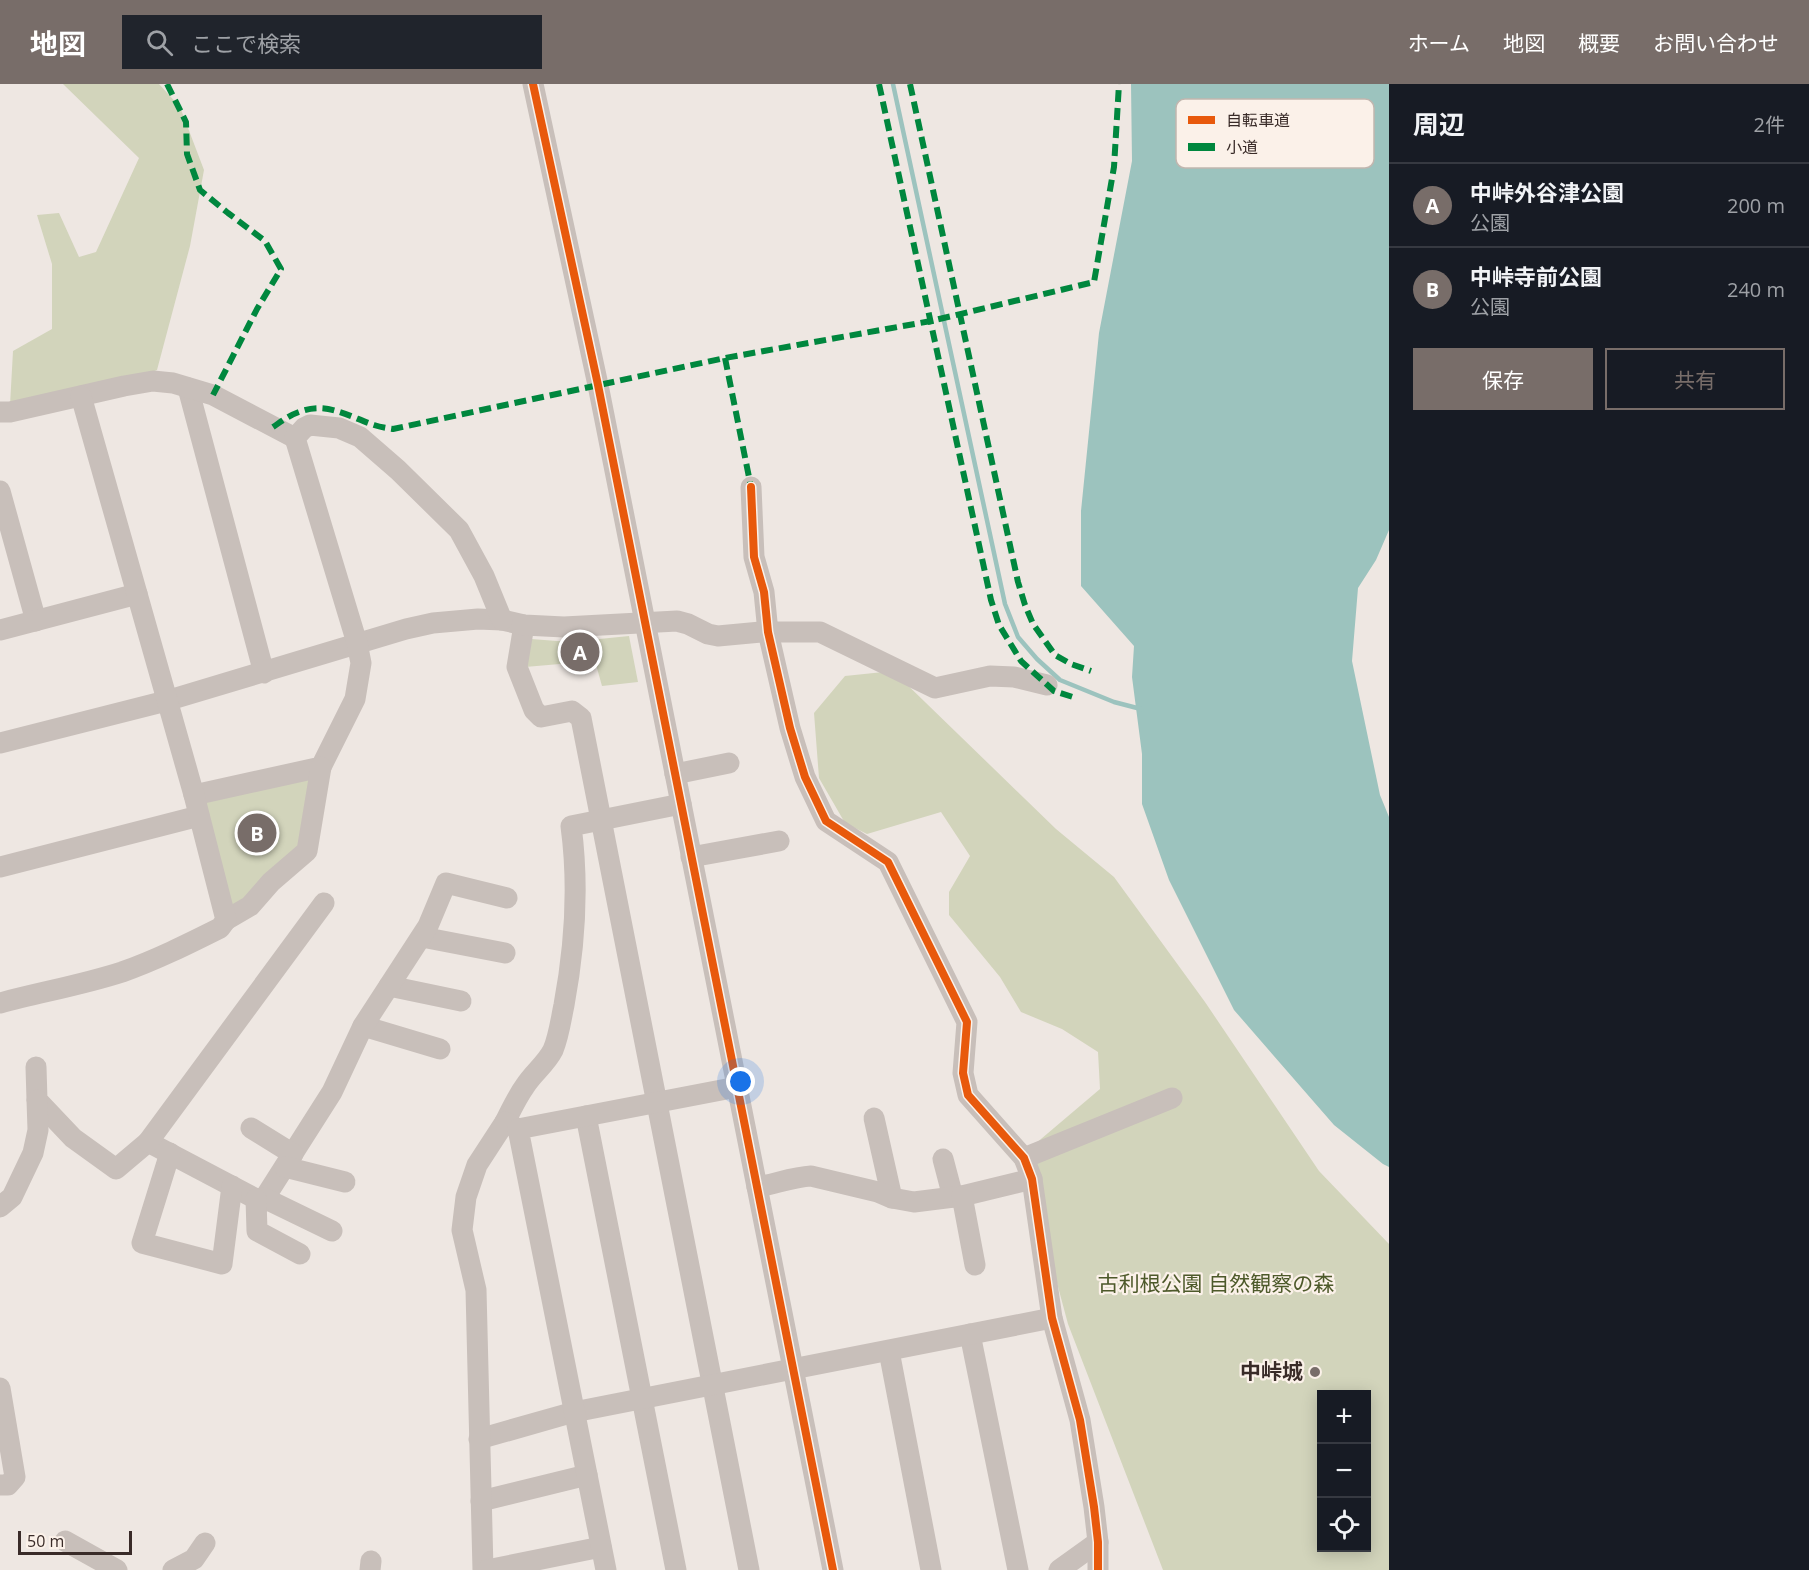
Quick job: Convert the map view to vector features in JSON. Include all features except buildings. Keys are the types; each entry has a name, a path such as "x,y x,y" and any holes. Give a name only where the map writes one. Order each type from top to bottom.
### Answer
{"street":[{"path":"533,84 600,396 833,1570"},
{"path":"0,412 10,412 153,381 173,383 213,395 295,438 357,643 360,663 355,699 321,767 307,851 271,882 250,906 226,920 220,928 162,957 76,985 0,1003"},
{"path":"188,388 264,673"},
{"path":"81,396 194,795 226,920"},
{"path":"295,438 310,425 339,428 360,437 398,470 459,530 484,576 502,620"},
{"path":"751,487 754,557 764,591 768,632 790,728 805,777 826,821 888,862 967,1022 963,1073 968,1095 1024,1158 1032,1179 1052,1318 1080,1420 1098,1542 1098,1570"},
{"path":"0,491 36,621"},
{"path":"0,630 137,594"},
{"path":"0,743 166,701 357,643 433,623 478,618 524,625 564,627 677,621 718,636 768,632 820,632 935,688 990,676 1014,677 1047,685"},
{"path":"524,625 517,667 534,710 541,717 572,711 581,718 749,1570"},
{"path":"675,774 729,763"},
{"path":"194,795 321,767"},
{"path":"601,1547 485,1570 476,1290 462,1230 466,1197 477,1165 511,1126 525,1085 553,1050 560,1026 571,967 575,904 571,826 681,804"},
{"path":"0,867 199,816"},
{"path":"691,857 779,841"},
{"path":"300,1254 257,1231 260,1199 289,1160 332,1092 363,1026 428,926 446,883 507,898"},
{"path":"36,1100 73,1138 116,1169 148,1142 324,903"},
{"path":"422,937 505,953"},
{"path":"388,986 461,1001"},
{"path":"363,1026 440,1049"},
{"path":"0,1207 12,1197 33,1153 38,1130 36,1067"},
{"path":"511,1126 586,1116 737,1087"},
{"path":"1024,1158 1172,1098"},
{"path":"586,1116 676,1570"},
{"path":"874,1118 892,1198"},
{"path":"511,1126 606,1570"},
{"path":"250,1128 289,1160 345,1182"},
{"path":"148,1142 232,1186 332,1231"},
{"path":"170,1153 142,1243 222,1264 232,1186"},
{"path":"943,1159 958,1196 975,1265"},
{"path":"757,1187 811,1176 914,1202 958,1196 1032,1179"},
{"path":"479,1439 574,1412 1052,1318"},
{"path":"969,1334 1018,1570"},
{"path":"889,1351 932,1570"},
{"path":"0,1388 15,1477 8,1485 0,1485"},
{"path":"481,1501 587,1475"},
{"path":"65,1541 117,1570"},
{"path":"1059,1570 1098,1542"},
{"path":"173,1570 194,1559 205,1543"}],"green space":[{"path":"63,84 159,84 180,107 204,170 190,246 157,370 129,382 10,405 13,351 52,329 52,264 37,215 59,213 79,257 96,252 139,158"},
{"path":"629,636 638,682 602,686 595,661 525,667 531,639 570,642"},
{"name":"古利根公園 自然観察の森","path":"893,671 1056,829 1114,877 1205,1002 1319,1171 1389,1244 1389,1570 1163,1570 1068,1324 1049,1253 1028,1150 1100,1089 1098,1052 1062,1029 1021,1012 1000,977 949,915 949,892 970,856 941,812 867,834 845,823 819,778 814,713 845,676"},
{"path":"321,767 307,851 226,920 194,795"}],"water":[{"path":"1131,84 1389,84 1389,530 1376,560 1358,588 1352,661 1380,795 1389,817 1389,1167 1334,1125 1234,1010 1169,880 1142,804 1142,754 1132,677 1134,646 1081,586 1081,511 1099,333 1132,161"}],"waterway":[{"path":"893,84 1005,604 1018,637 1060,680 1114,702 1141,709"}],"marked path":[{"path":"167,84 186,122 187,154 200,190 265,241 281,269 257,309 213,395"},
{"path":"879,84 991,600 999,625 1021,661 1054,691 1076,698"},
{"path":"910,84 1018,582 1025,605 1033,624 1055,655 1091,671"},
{"path":"273,427 298,412 321,408 393,429 725,358 931,321 1094,282 1114,167 1119,84"},
{"path":"725,358 751,487"}],"cycle path":[{"path":"533,84 598,385 833,1570"},
{"path":"751,487 754,557 764,592 768,632 790,728 805,777 826,821 888,862 967,1022 963,1073 968,1095 1024,1158 1032,1179 1052,1318 1080,1420 1094,1507 1098,1570"}],"place":[{"name":"中峠外谷津公園","path":"580,652"},
{"name":"中峠寺前公園","path":"257,833"},
{"name":"中峠城","path":"1315,1372"}]}
